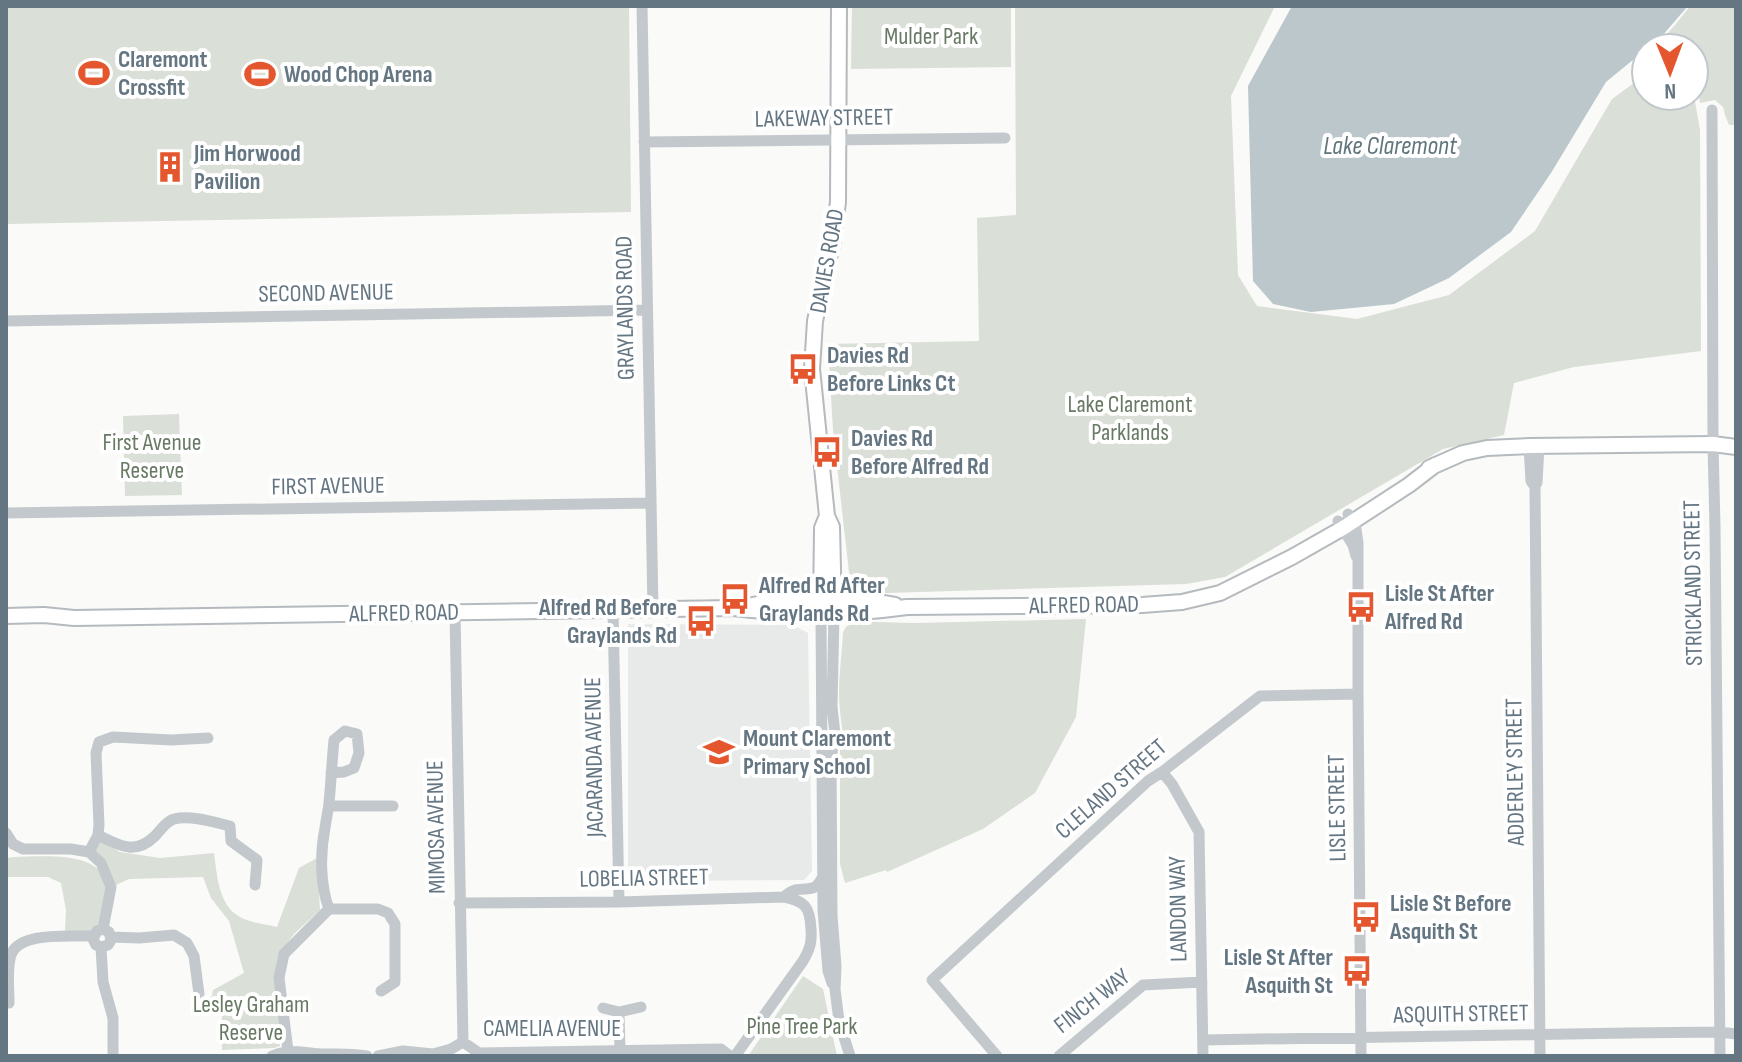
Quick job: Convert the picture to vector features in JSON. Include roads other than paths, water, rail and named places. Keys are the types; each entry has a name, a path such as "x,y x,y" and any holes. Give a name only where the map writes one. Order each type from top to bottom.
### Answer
{"main road":[{"name":"DAVIES ROAD","path":"827,607 822,528 827,516 812,369 815,321 837,219 839,6"},
{"name":"ALFRED ROAD","path":"1713,444 1736,439"},
{"name":"ALFRED ROAD","path":"6,616 74,618 613,611 734,608 772,601 871,612 907,607 1182,602 1220,593 1292,557 1409,485 1435,465 1463,453 1487,448 1534,446 1713,444 1736,447"},
{"name":"ALFRED ROAD","path":"6,626 44,625 74,618"}],"street":[{"name":"GRAYLANDS ROAD","path":"642,6 653,610"},
{"name":"STRICKLAND STREET","path":"1712,110 1720,1056"},
{"name":"LAKEWAY STREET","path":"644,142 1005,138"},
{"name":"SECOND AVENUE","path":"6,321 647,310"},
{"name":"ADDERLEY STREET","path":"1534,446 1531,481 1535,487 1540,1056"},
{"name":"FIRST AVENUE","path":"6,513 650,503"},
{"name":"LISLE STREET","path":"1346,521 1358,543 1361,1056"},
{"path":"827,607 835,734 825,870 825,945 839,1021 850,1056"},
{"name":"JACARANDA AVENUE","path":"613,611 619,902"},
{"name":"MIMOSA AVENUE","path":"455,612 463,1042"},
{"name":"CLELAND STREET","path":"997,1056 932,980 1148,781 1260,696 1358,694"},
{"path":"89,852 98,835 99,825 96,753 99,742 113,737 208,738"},
{"name":"LANDON WAY","path":"1162,772 1199,832 1203,1056"},
{"path":"329,909 322,868 331,773"},
{"path":"329,806 393,806"},
{"path":"98,835 122,848 137,847 148,842 173,819 197,819 230,826 231,841 257,860 255,885"},
{"path":"6,833 13,844 23,849 89,852 101,863 111,887 103,934 96,945 101,947 103,982 113,1018 113,1056"},
{"name":"LOBELIA STREET","path":"459,903 784,897 793,890 815,887 825,870"},
{"path":"733,1056 812,946 808,909 803,903 784,897"},
{"path":"329,909 378,909 388,913 395,924 395,982 381,991"},
{"path":"288,1051 279,978 284,954 329,909"},
{"path":"9,1003 10,956 19,944 34,938 103,934 139,938 174,935 187,943 194,956 199,994"},
{"name":"FINCH WAY","path":"1059,1056 1143,985 1202,982"},
{"path":"603,1008 619,1012 641,1007"},
{"path":"619,1012 620,1050"},
{"name":"ASQUITH STREET","path":"1203,1040 1736,1031"},
{"name":"CAMELIA AVENUE","path":"378,1056 403,1051 433,1054 463,1042 479,1053 721,1049 733,1056"},
{"path":"272,1056 297,1050 367,1056"}],"water":[{"name":"Lake Claremont","path":"1292,6 1688,6 1665,32 1630,32 1630,62 1606,82 1511,232 1449,278 1394,304 1311,312 1273,304 1253,281 1248,86"}],"place":[{"name":"Claremont Crossfit","path":"94,73"},
{"name":"Wood Chop Arena","path":"260,74"},
{"name":"Jim Horwood Pavilion","path":"170,167"},
{"name":"Davies Rd Before Links Ct","path":"803,369"},
{"name":"Davies Rd Before Alfred Rd","path":"827,452"},
{"name":"Alfred Rd After Graylands Rd","path":"735,599"},
{"name":"Lisle St After Alfred Rd","path":"1361,607"},
{"name":"Alfred Rd Before Graylands Rd","path":"701,621"},
{"name":"Mount Claremont Primary School","path":"719,752"},
{"name":"Lisle St Before Asquith St","path":"1366,917"},
{"name":"Lisle St After Asquith St","path":"1357,971"}],"park label":[{"name":"Mulder Park","path":"931,36"},
{"name":"Lake Claremont Parklands","path":"1130,418"},
{"name":"First Avenue Reserve","path":"152,456"},
{"name":"Lesley Graham Reserve","path":"251,1018"},
{"name":"Pine Tree Park","path":"802,1026"}]}
